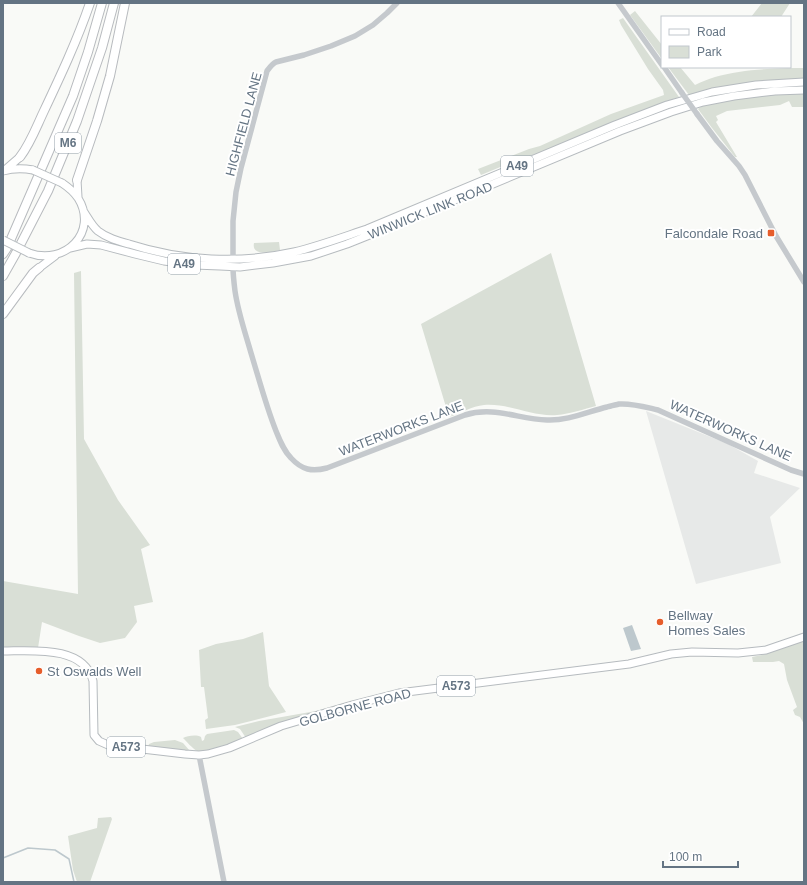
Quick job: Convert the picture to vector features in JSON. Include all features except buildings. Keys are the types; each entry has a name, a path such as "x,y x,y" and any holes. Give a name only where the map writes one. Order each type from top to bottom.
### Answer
{"highway":[{"path":"20,157 54,90 90,3"},
{"name":"M6","path":"3,254 7,248 73,96 88,52 102,3"},
{"name":"M6","path":"3,276 48,191 77,121 102,48 114,3"},
{"path":"78,180 110,76 125,3"},
{"path":"3,314 33,273 39,268"}],"main road":[{"name":"WINWICK LINK ROAD","path":"233,263 294,252 327,243 367,228 615,125 668,105 712,92 756,85 804,82"},
{"name":"WINWICK LINK ROAD","path":"70,248 92,244 233,263 273,263 311,256 404,222 620,131 671,112 703,102 734,96 775,91 804,90"},
{"path":"3,171 20,157"},
{"path":"3,171 14,168 33,170 62,183 70,188 78,197"},
{"path":"78,180 78,197"},
{"name":"WINWICK LINK ROAD","path":"78,197 84,212 94,227 103,234 134,250"},
{"path":"39,268 70,248 78,239 84,223 84,212"},
{"path":"3,240 29,253 39,256 45,257 59,254"},
{"name":"GOLBORNE ROAD","path":"3,651 47,652 60,654 72,657 84,665 92,675 94,732 95,737 99,742 108,745 199,755 224,750 288,724 399,693 629,664 671,654 766,650 804,637"}],"street":[{"name":"HIGHFIELD LANE","path":"233,263 236,192 267,71 272,64 276,62 311,53 355,36 373,25 397,3"},
{"path":"618,3 661,63"},
{"path":"664,68 717,141 745,175 776,236 804,282"},
{"name":"WATERWORKS LANE","path":"233,263 234,289 239,310 258,377 273,422 288,455 299,465 308,469 319,470 327,468 475,412 498,412 552,420 566,418 619,404 658,410 791,470 804,474"},
{"path":"199,755 224,882"}],"shaded area":[{"path":"646,411 728,444 758,461 754,473 800,488 770,517 781,563 696,584"},
{"path":"632,625 641,649 631,651 623,628"}],"green space":[{"path":"762,3 790,3 782,16 752,16"},
{"path":"635,11 661,44 661,58 630,15"},
{"path":"623,18 679,97 533,156 527,156 481,175 478,169 540,146 611,114 664,95 663,90 648,69 621,25 619,20"},
{"path":"669,68 681,68 695,85 725,74 771,69 804,68 804,80 744,83 689,95"},
{"path":"804,93 804,107 792,107 789,101 780,105 727,111 716,116 718,120 716,122 737,157 735,157 698,109 705,104 747,96"},
{"path":"279,242 280,250 277,251 259,252 254,247 254,243"},
{"path":"551,253 596,406 567,414 548,415 502,406 484,405 471,408 449,417 421,324"},
{"path":"81,271 84,439 118,500 150,545 141,549 153,602 134,606 137,622 125,638 100,643 42,622 38,648 3,648 3,581 78,594 74,273"},
{"path":"263,632 269,686 286,712 235,725 206,729 205,720 208,718 204,687 201,687 199,650 216,644 243,639"},
{"path":"804,640 804,724 800,717 795,715 793,710 797,707 787,680 784,664 779,661 753,662 752,657 762,655"},
{"path":"348,702 349,703 246,738 240,729 235,727 259,721 316,711"},
{"path":"234,730 238,732 243,739 220,748 202,752 191,747 183,738 197,736 201,737 202,741 207,734"},
{"path":"175,740 183,743 190,751 148,747 149,744 154,742"},
{"path":"111,817 112,819 90,882 77,882 73,870 68,836 97,828 98,818"}],"waterway":[{"path":"3,858 28,848 55,850 69,859 74,882"}],"place":[{"name":"Falcondale Road","path":"771,233"},
{"name":"Bellway Homes Sales","path":"660,622"},
{"name":"St Oswalds Well","path":"39,671"}]}
